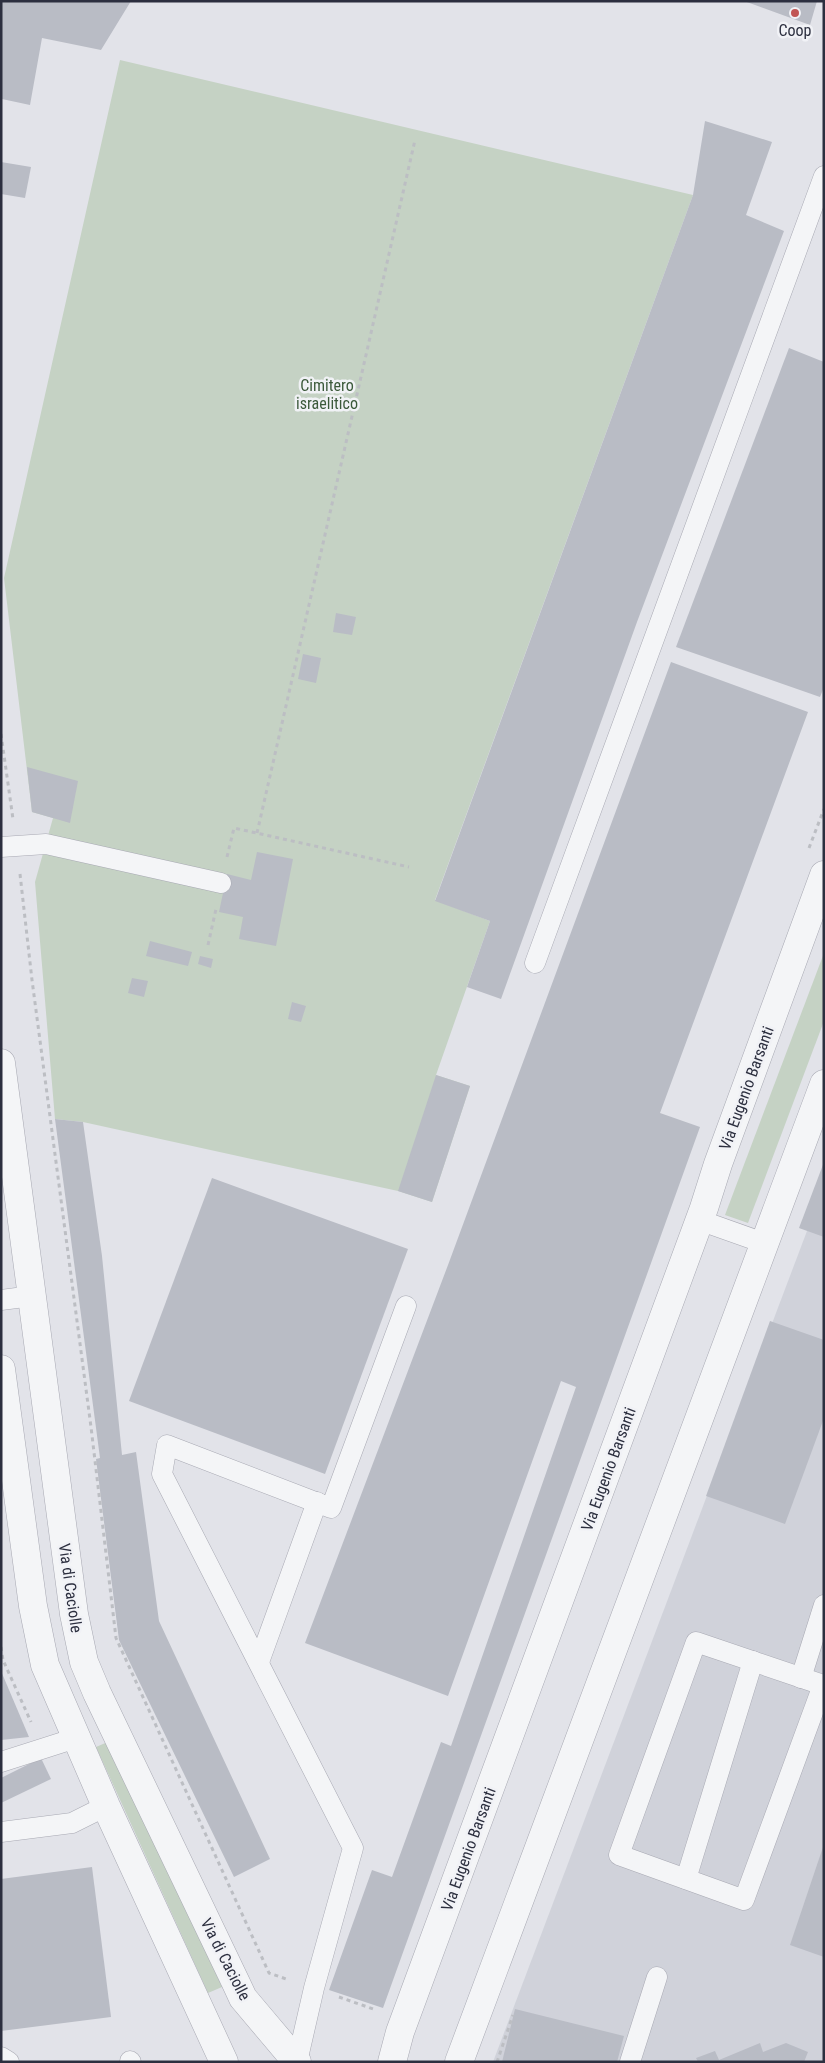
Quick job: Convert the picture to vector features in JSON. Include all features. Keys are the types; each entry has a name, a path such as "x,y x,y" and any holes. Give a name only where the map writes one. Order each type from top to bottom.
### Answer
{"street":[{"name":"Via Eugenio Barsanti","path":"392,2062 400,2032 824,876"},
{"name":"Via di Caciolle","path":"1,1062 77,1634 84,1662 243,1998 297,2062"},
{"path":"461,2059 824,1084"},
{"path":"1,1370 40,1649 45,1666 106,1806 224,2062"},
{"path":"70,1726 100,1698"}],"lane":[{"path":"535,963 824,176"},
{"path":"9,847 46,844 221,883"},
{"path":"699,1220 764,1243"},
{"path":"1,1300 32,1296"},
{"path":"297,2062 314,1988 353,1848 162,1474 168,1445 331,1508 406,1306"},
{"path":"259,1662 317,1502"},
{"path":"801,1678 817,1651 824,1605"},
{"path":"696,1642 753,1661 822,1685 744,1900 619,1855 696,1642"},
{"path":"686,1879 753,1661"},
{"path":"1,1762 70,1726"},
{"path":"1,1832 72,1823 106,1806"},
{"path":"630,2062 657,1977"},
{"path":"1,2058 9,2062"}],"path":[{"path":"257,834 415,140"},
{"path":"1,734 9,847 32,980 91,1427 116,1638 269,1973"},
{"path":"208,945 234,828 409,867"}],"shaded area":[{"path":"824,1186 824,2062 493,2062"}],"green space":[{"name":"Cimitero israelitico","path":"120,60 693,195 435,900 490,921 436,1075 470,1086 432,1202 398,1191 83,1122 55,1119 35,882 53,818 32,812 4,578"},
{"path":"824,953 824,1021 748,1223 725,1215"},
{"path":"110,1741 222,1987 208,1993 96,1747"}],"building":[{"path":"1,1 131,1 101,50 42,38 30,105 2,99"},
{"name":"Coop","path":"744,1 817,1 810,25"},
{"path":"705,121 772,142 746,215 784,231 637,622 501,999 467,987 490,921 435,901 693,195"},
{"path":"1,162 31,167 25,198 1,194"},
{"path":"789,348 824,362 824,687 820,697 676,647"},
{"path":"336,613 356,617 352,635 333,632"},
{"path":"303,654 321,658 316,683 298,679"},
{"path":"671,662 808,712 660,1113 700,1127 383,2008 329,1990 372,1870 392,1877 441,1742 451,1746 576,1387 561,1381 448,1696 305,1643 448,1265"},
{"path":"27,767 78,781 70,823 32,812"},
{"path":"257,852 293,859 276,946 239,939 243,917 219,912 227,874 251,880"},
{"path":"150,941 192,952 188,966 146,956"},
{"path":"200,956 213,959 211,968 198,964"},
{"path":"132,978 148,981 144,997 128,993"},
{"path":"292,1002 306,1006 301,1022 288,1019"},
{"path":"436,1075 470,1086 432,1202 398,1191"},
{"path":"55,1119 83,1122 102,1256 122,1455 136,1452 159,1621 270,1859 234,1877 119,1640 96,1459 100,1458"},
{"path":"824,1162 824,1237 799,1228"},
{"path":"212,1178 408,1249 325,1474 129,1401"},
{"path":"770,1321 824,1340 824,1418 785,1524 706,1496"},
{"path":"1,1671 29,1737 1,1740"},
{"path":"41,1758 51,1779 1,1803 1,1778"},
{"path":"824,1847 824,1957 790,1945"},
{"path":"92,1867 111,2017 1,2031 1,1879"},
{"path":"515,2009 624,2036 617,2062 502,2062"},
{"path":"760,2043 763,2052 786,2043 808,2052 804,2062 698,2062 696,2058 715,2051 719,2060"}],"place":[{"name":"Coop","path":"795,13"}]}
